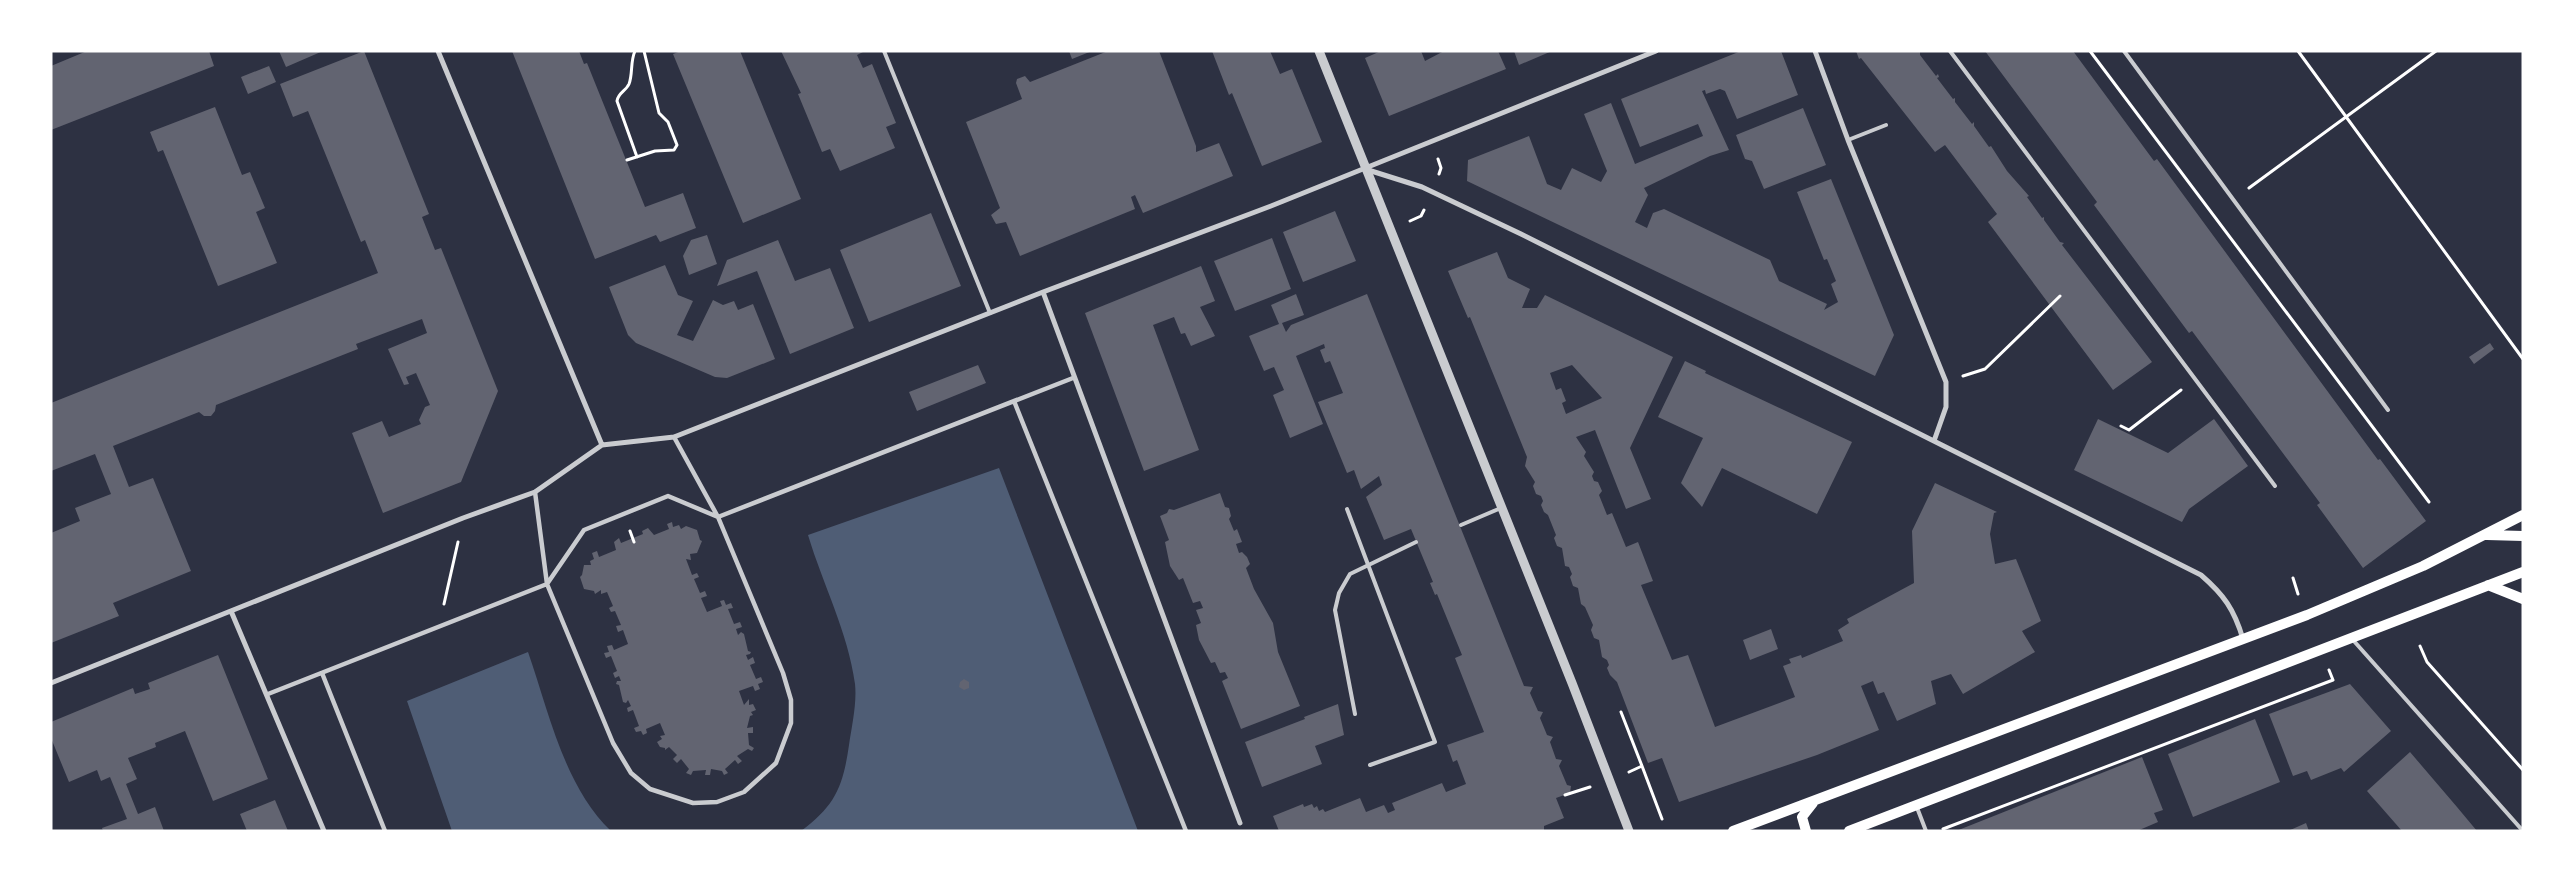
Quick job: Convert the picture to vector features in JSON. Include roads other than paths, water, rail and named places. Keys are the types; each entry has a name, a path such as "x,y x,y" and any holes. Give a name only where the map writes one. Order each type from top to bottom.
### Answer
{"main road":[{"path":"1733,831 2307,615 2423,566 2523,515"},
{"path":"2486,535 2523,536"},
{"path":"1849,831 2523,572"},
{"path":"2488,585 2523,599"},
{"path":"1806,831 1802,817 1813,802"}],"street":[{"path":"438,51 602,445"},
{"path":"1319,51 1572,683 1628,831"},
{"path":"51,684 463,518 535,492 602,445 674,437 1365,168 1656,51"},
{"path":"1815,51 1848,140 1946,382 1946,407 1934,441"},
{"path":"1365,168 1422,187 1521,234 2202,575 2220,591 2230,606 2243,638"},
{"path":"1043,292 1073,378 1240,824"},
{"path":"268,694 547,584 584,530 668,496 718,517 1073,378"},
{"path":"1014,401 1186,831"},
{"path":"535,492 547,584 613,743 631,773 650,789 693,803 717,802 744,792 776,763 791,724 791,700 783,673 718,517 674,437"},
{"path":"231,611 268,694 324,831"},
{"path":"322,673 385,831"}],"lane":[{"path":"884,51 990,313"},
{"path":"1950,51 2275,486"},
{"path":"2124,51 2388,410"},
{"path":"1848,140 1886,125"},
{"path":"1461,525 1501,508"},
{"path":"1347,509 1435,742 1370,765"},
{"path":"1355,714 1335,610 1339,593 1350,574 1416,542"},
{"path":"2352,638 2523,831"},
{"path":"1916,806 1926,831"}],"water":[{"path":"999,468 1138,831 801,831 813,822 836,794 847,759 855,699 855,684 847,646 808,535"},
{"path":"528,652 551,723 570,770 581,792 595,813 611,831 452,831 407,701"}]}
